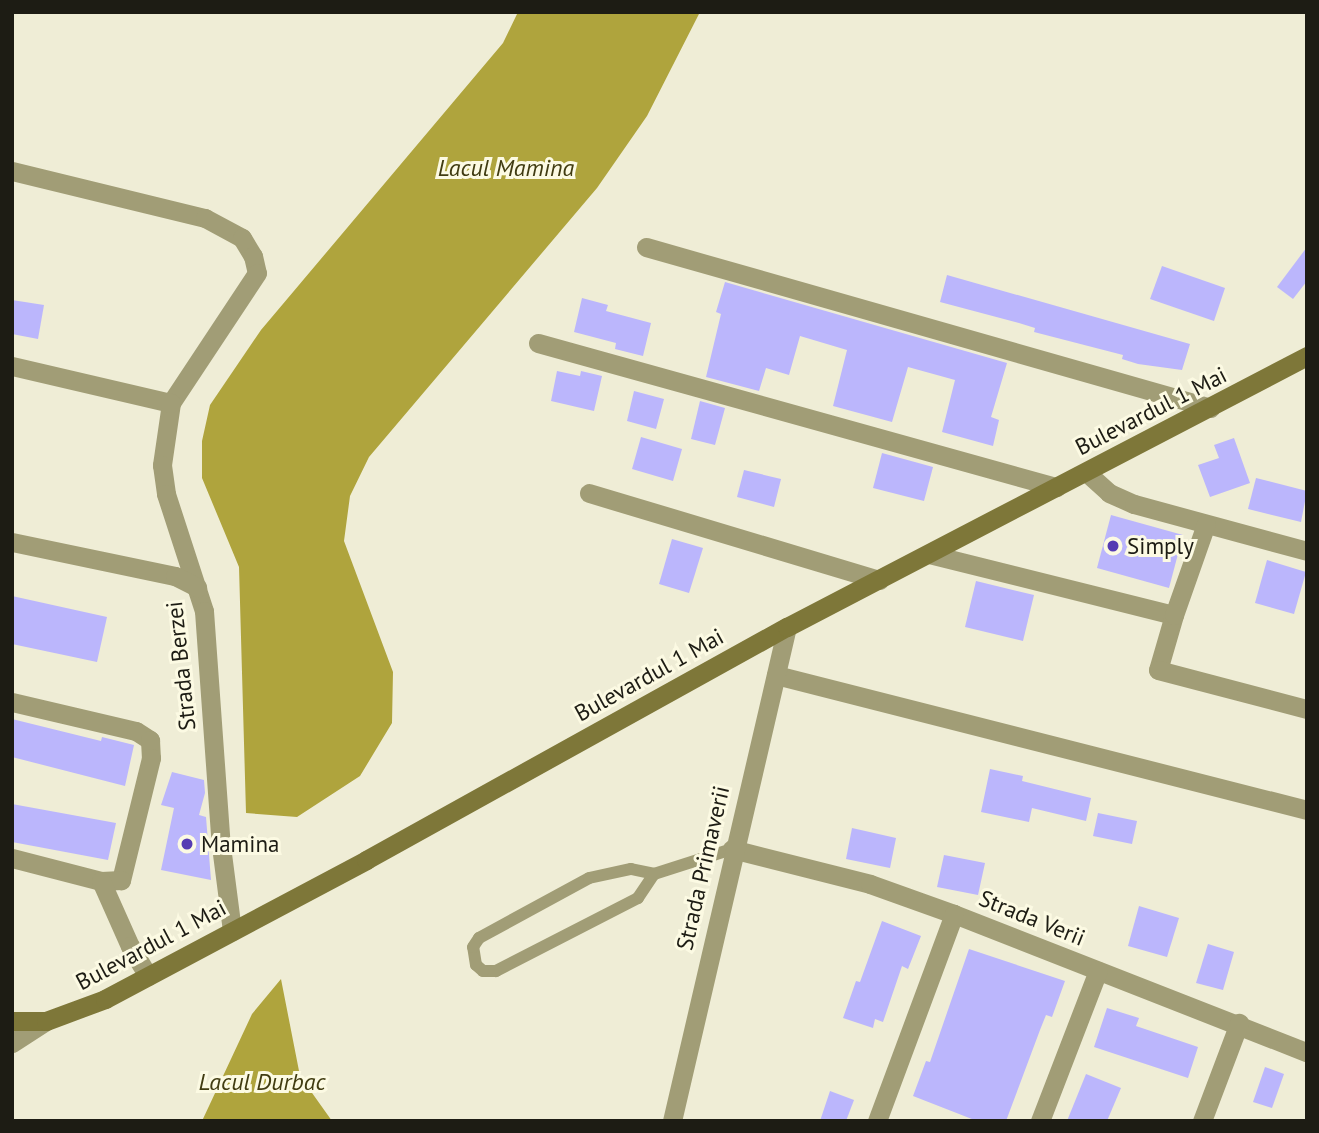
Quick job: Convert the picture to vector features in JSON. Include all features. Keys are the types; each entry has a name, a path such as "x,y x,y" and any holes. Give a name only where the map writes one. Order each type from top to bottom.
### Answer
{"main road":[{"name":"Bulevardul 1 Mai","path":"12,1021 46,1021 105,999 787,627 1307,356"}],"street":[{"path":"12,171 205,218 242,238 253,256 257,273 171,402 163,452 165,484 178,533 191,563 197,587"},
{"path":"646,247 1211,408"},
{"path":"538,343 1056,487"},
{"path":"12,366 171,402"},
{"path":"1086,472 1109,493 1134,504 1307,551"},
{"path":"589,493 879,580"},
{"path":"1206,524 1157,670 1307,709"},
{"name":"Strada Berzei","path":"12,542 175,576 197,587 204,611 219,832 232,931"},
{"path":"929,554 1174,615"},
{"name":"Strada Primaverii","path":"671,1121 732,849 787,627"},
{"path":"776,675 1307,810"},
{"path":"12,702 136,731 150,740 151,758 121,880 101,881 12,858"},
{"name":"Strada Verii","path":"732,849 870,884 1239,1023 1307,1052"},
{"path":"101,881 130,946 148,976"},
{"path":"877,1121 954,914"},
{"path":"1040,1121 1098,971"},
{"path":"12,1043 46,1021"},
{"path":"1202,1121 1239,1023"}],"lane":[{"path":"654,874 638,898 496,971 483,971 476,965 473,947 479,938 589,878 631,869 654,874 732,849"}],"water":[{"name":"Lacul Mamina","path":"518,12 700,12 647,116 597,188 369,457 350,496 344,541 393,672 392,723 360,776 297,817 246,813 239,567 202,478 202,441 210,405 261,330 503,43"},
{"name":"Lacul Durbac","path":"281,979 300,1076 332,1121 202,1121 252,1014"}],"building":[{"path":"1307,247 1307,281 1293,299 1277,287"},
{"path":"1162,266 1225,288 1214,321 1150,299"},
{"path":"947,275 1190,344 1182,370 1138,364 1122,359 1123,355 1034,332 1035,328 940,302"},
{"path":"725,282 1007,363 991,417 999,420 993,446 942,432 955,380 908,367 892,422 833,406 847,350 800,336 789,375 766,368 759,391 706,377 721,314 716,312"},
{"path":"582,298 608,305 606,311 651,323 643,356 615,349 616,343 574,332"},
{"path":"12,300 44,305 38,339 12,334"},
{"path":"557,371 580,376 581,371 602,376 594,411 551,401"},
{"path":"634,391 664,399 656,429 627,421"},
{"path":"700,401 725,408 715,445 691,439"},
{"path":"641,437 682,449 673,481 632,469"},
{"path":"1234,438 1250,483 1210,497 1198,465 1219,458 1214,445"},
{"path":"882,453 933,467 924,501 873,488"},
{"path":"744,470 781,479 774,507 737,497"},
{"path":"1256,478 1307,491 1301,522 1248,509"},
{"path":"1111,515 1183,535 1169,588 1097,568"},
{"path":"672,539 703,548 689,593 659,584"},
{"path":"1267,560 1306,572 1294,614 1255,603"},
{"path":"976,581 1034,595 1023,641 965,627"},
{"path":"12,596 107,617 97,662 12,644"},
{"path":"12,719 101,741 102,737 134,745 125,786 12,757"},
{"path":"990,769 1023,776 1022,781 1091,798 1086,821 1032,808 1029,822 981,812"},
{"name":"Mamina","path":"172,772 204,780 205,793 199,815 206,817 211,880 161,870 174,808 161,805"},
{"path":"12,804 116,823 108,860 12,842"},
{"path":"1098,813 1137,821 1132,844 1093,836"},
{"path":"852,828 896,838 890,868 846,859"},
{"path":"944,855 985,863 978,895 937,887"},
{"path":"1139,906 1179,918 1167,957 1128,946"},
{"path":"882,921 921,936 908,969 902,966 883,1022 875,1019 873,1028 843,1018 856,981 860,982"},
{"path":"1208,944 1234,952 1223,990 1196,983"},
{"path":"969,949 1065,981 1052,1017 1046,1015 1006,1121 977,1121 913,1096 926,1061 930,1062"},
{"path":"1107,1008 1139,1018 1136,1026 1198,1047 1188,1078 1094,1047"},
{"path":"1265,1067 1284,1074 1272,1108 1253,1102"},
{"path":"1086,1074 1121,1088 1107,1121 1067,1121"},
{"path":"830,1091 854,1100 846,1121 820,1121"}],"place":[{"name":"Simply","path":"1113,546"},
{"name":"Mamina","path":"187,844"}]}
